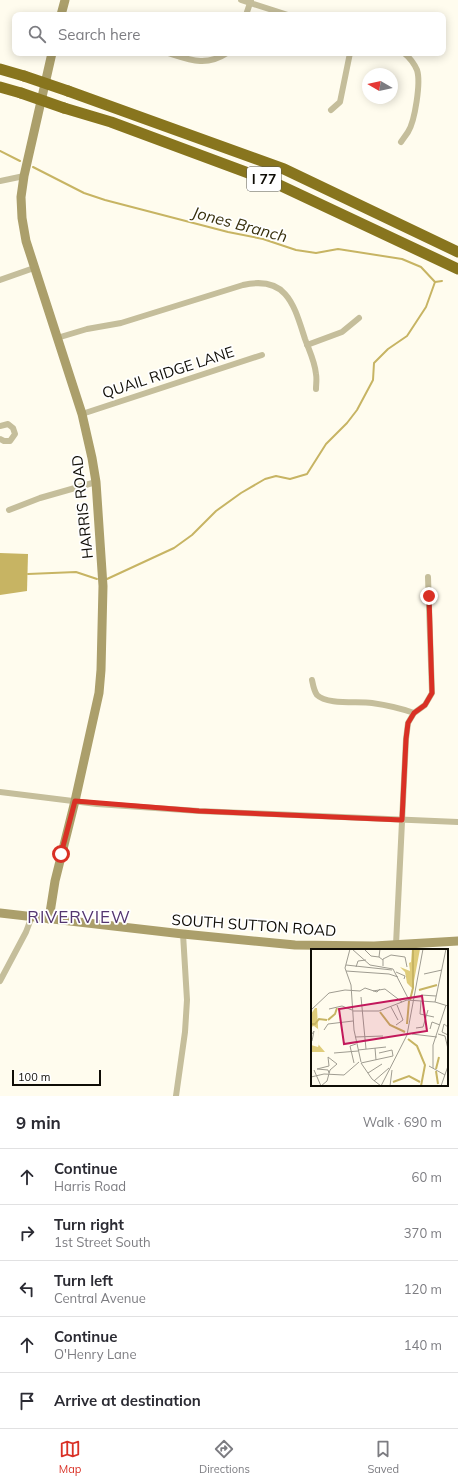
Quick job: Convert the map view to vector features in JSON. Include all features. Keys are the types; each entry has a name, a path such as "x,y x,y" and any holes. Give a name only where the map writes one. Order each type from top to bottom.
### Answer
{"highway":[{"name":"I 77","path":"0,68 284,169 458,252"},
{"name":"I 77","path":"0,87 111,122 276,183 458,269"}],"street":[{"path":"62,12 65,0"},
{"path":"241,0 279,12"},
{"path":"247,12 250,2"},
{"name":"HARRIS ROAD","path":"49,918 55,881 75,801 99,693 103,586 96,482 92,458 82,414 34,268 26,241 22,218 21,197 24,176 51,56"},
{"path":"178,56 199,62 209,61 223,56"},
{"path":"332,110 340,102 349,56"},
{"path":"401,142 409,131 413,118 418,84 417,72 411,59 408,56"},
{"path":"0,181 24,176"},
{"path":"0,280 34,268"},
{"path":"57,338 87,329 121,324 254,283 268,284 279,289 289,297 296,309 316,373 316,389"},
{"path":"307,345 342,332 359,318"},
{"name":"QUAIL RIDGE LANE","path":"82,414 262,355"},
{"path":"0,426 8,424 13,428 15,434 10,441 0,439"},
{"path":"9,510 40,498 96,482"},
{"path":"396,945 408,723 414,713 425,705 432,693 428,577"},
{"path":"312,680 318,695 329,700 370,703 396,707 414,713"},
{"path":"0,792 75,801 199,811 458,822"},
{"name":"SOUTH SUTTON ROAD","path":"0,913 295,945 396,945 458,941"},
{"path":"0,981 26,932 32,916"},
{"path":"176,1096 185,1032 187,1000 183,934"}],"shaded area":[{"path":"0,553 28,554 27,591 0,595"}],"waterway":[{"name":"Jones Branch","path":"0,151 20,161"},
{"name":"Jones Branch","path":"33,167 84,193 105,200 228,232 263,239 296,250 316,253 338,249 402,259 421,267 435,282"},
{"name":"Jones Branch","path":"435,282 442,281"},
{"path":"107,579 174,548 192,535 216,511 241,493 265,479 276,476 290,479 307,474 326,444 347,423 357,410 373,380 374,363 388,349 407,336 426,307 435,282"},
{"path":"28,574 76,572 97,579"}],"district":[{"name":"RIVERVIEW","path":"79,916"}],"route":[{"path":"61,854 75,801 97,804 199,811 402,820 408,723 414,713 425,705 432,693 429,596"}]}
